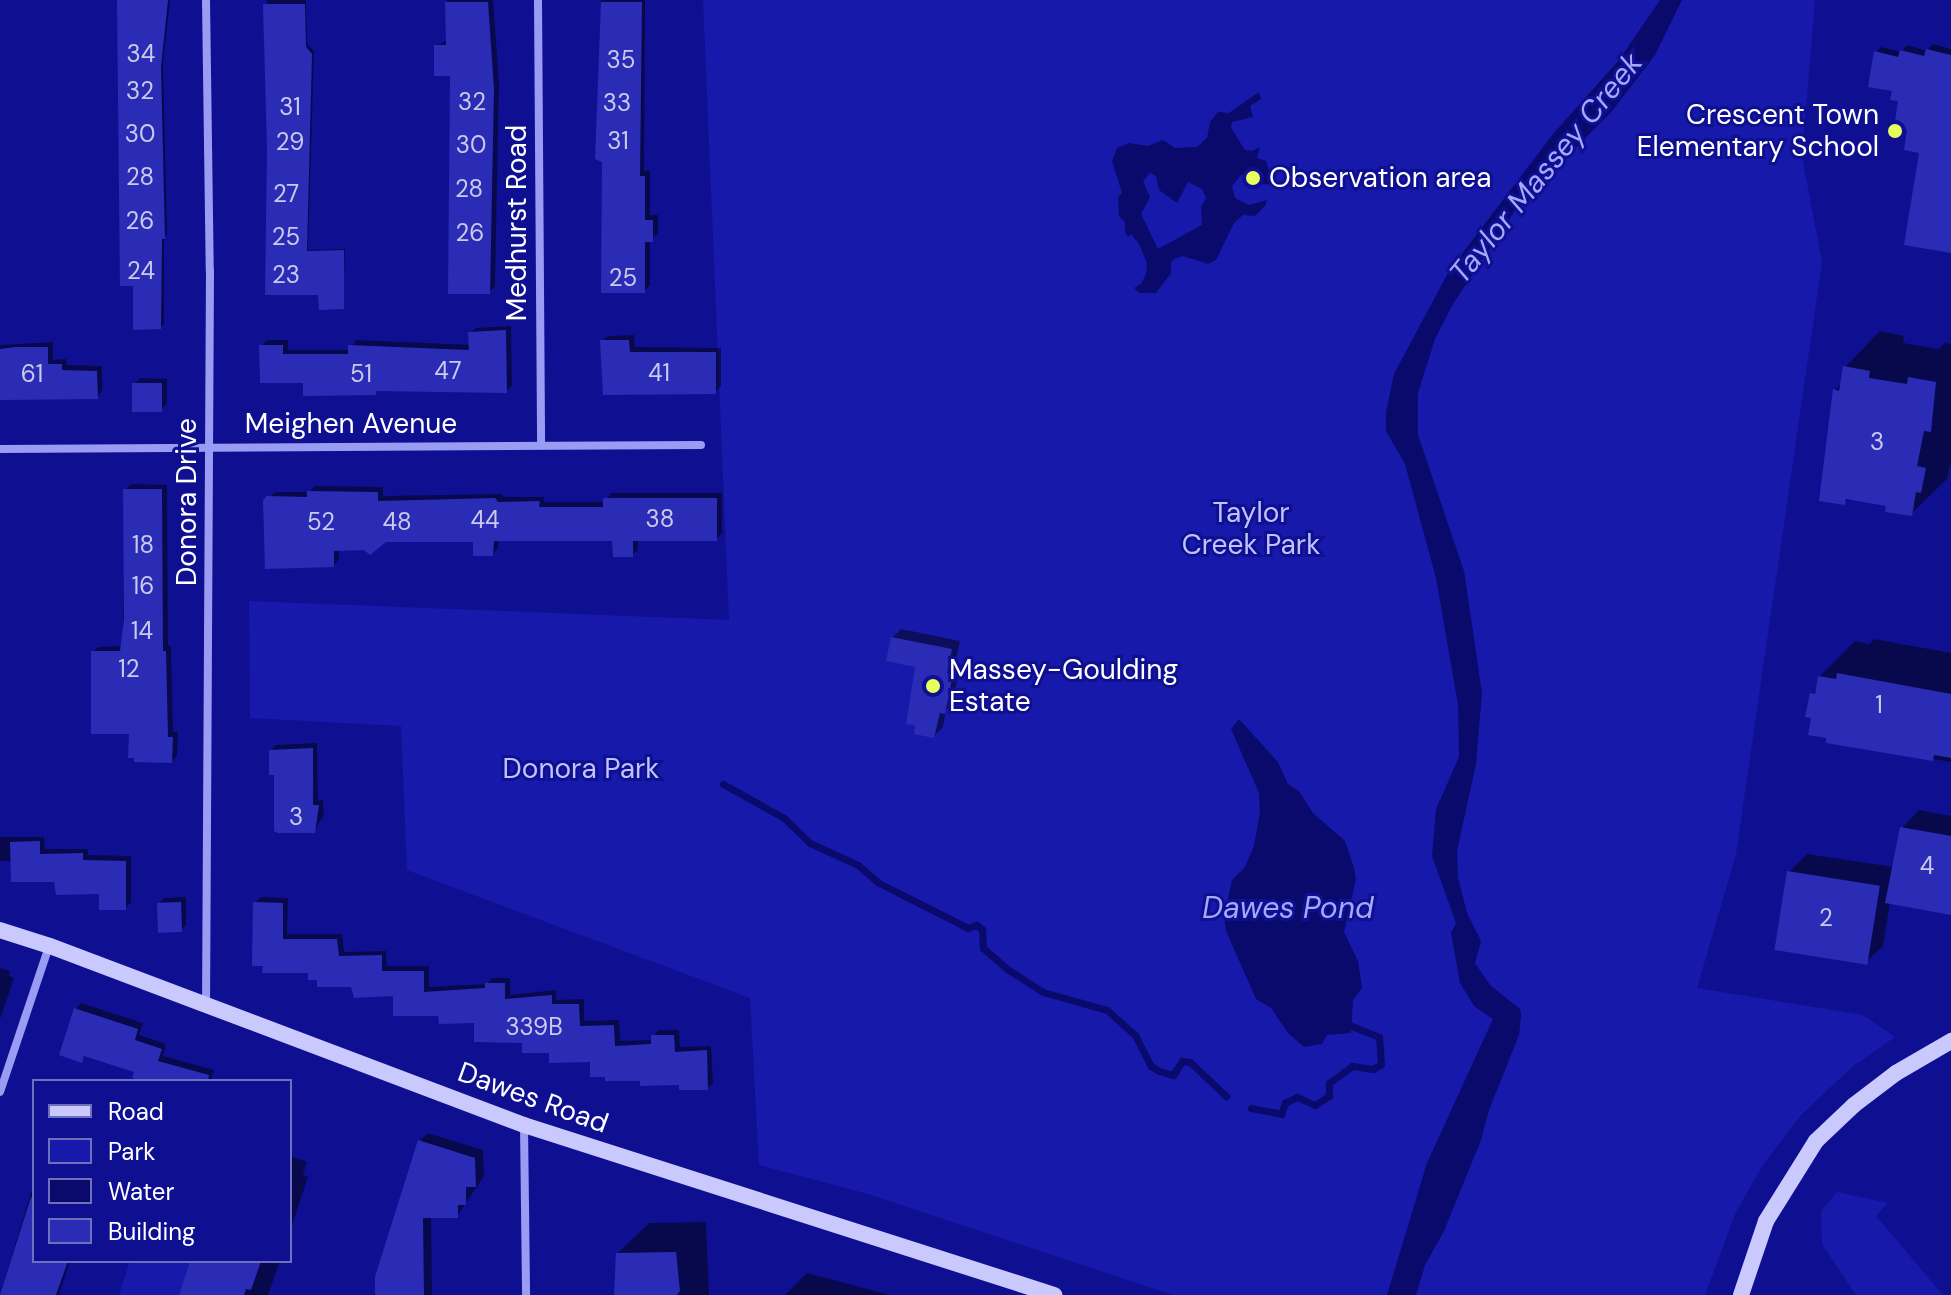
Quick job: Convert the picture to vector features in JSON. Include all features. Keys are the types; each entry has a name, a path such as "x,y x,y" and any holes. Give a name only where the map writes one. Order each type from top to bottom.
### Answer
{"street":[{"name":"Donora Drive","path":"206,0 209,447 206,1005"},
{"name":"Medhurst Road","path":"538,0 541,445"},
{"name":"Meighen Avenue","path":"0,449 701,445"},
{"name":"Dawes Road","path":"0,930 50,946 524,1125 1049,1294"},
{"path":"0,1092 50,946"},
{"path":"1741,1295 1766,1221 1816,1141 1854,1105 1896,1073 1951,1041"},
{"path":"524,1125 526,1295"}],"green space":[{"name":"Taylor Creek Park","path":"703,0 1815,0 1802,157 1822,262 1736,854 1697,988 1863,1015 1895,1037 1852,1067 1802,1114 1762,1166 1735,1214 1705,1295 1173,1295 868,1194 759,1165 750,998 407,870 401,726 250,718 249,601 729,620"},
{"path":"1837,1192 1888,1203 1876,1216 1943,1295 1856,1295 1822,1244 1821,1211"},
{"path":"129,1263 189,1263 179,1295 119,1295"}],"water":[{"name":"Taylor Massey Creek","path":"1660,0 1682,0 1655,55 1612,111 1518,206 1453,304 1435,339 1418,393 1418,435 1464,571 1482,693 1476,764 1457,851 1458,878 1467,913 1481,941 1475,963 1490,985 1520,1009 1521,1016 1519,1035 1489,1110 1481,1140 1444,1231 1425,1265 1416,1295 1387,1295 1427,1163 1493,1019 1474,1006 1460,983 1451,933 1456,923 1432,856 1436,809 1459,757 1458,705 1436,578 1405,464 1386,431 1386,412 1394,374 1449,271 1553,134 1619,60"},
{"path":"1259,92 1261,99 1250,106 1253,117 1232,122 1231,128 1245,150 1260,147 1257,158 1266,161 1270,174 1281,185 1261,184 1254,174 1241,175 1232,186 1235,198 1249,205 1267,200 1265,206 1255,216 1243,215 1234,223 1216,260 1208,264 1183,256 1176,258 1171,262 1171,273 1156,293 1140,293 1134,288 1141,284 1147,263 1139,244 1125,232 1125,222 1119,216 1118,197 1122,193 1112,161 1117,148 1129,143 1148,146 1163,140 1175,148 1197,147 1207,138 1210,122 1218,112 1229,113","holes":["1150,173 1156,176 1159,190 1177,203 1188,182 1202,189 1206,198 1201,207 1202,225 1158,249 1141,214 1150,197 1143,181"]},
{"name":"Dawes Pond","path":"1239,719 1278,762 1288,784 1299,791 1313,813 1345,841 1354,868 1356,879 1344,932 1358,961 1362,988 1353,1000 1351,1033 1327,1035 1322,1044 1304,1047 1288,1033 1271,1008 1256,999 1226,931 1224,917 1232,880 1245,867 1254,846 1260,812 1259,793 1231,729"}],"building":[{"path":"117,0 168,0 161,67 165,239 162,239 161,329 133,330 133,286 120,286"},
{"path":"445,2 488,2 494,89 490,294 448,294 450,76 434,76 434,45 446,45"},
{"path":"601,2 642,2 640,176 645,176 645,220 653,220 653,242 645,242 645,293 601,293 602,162 595,159"},
{"path":"263,4 305,4 306,47 312,54 307,251 344,250 344,309 319,310 318,295 265,295 267,150"},
{"path":"1926,49 1951,55 1951,253 1904,245 1919,153 1904,150 1907,130 1894,128 1898,101 1890,100 1892,91 1868,87 1874,51 1898,57 1900,50 1924,56"},
{"path":"506,330 507,393 376,391 376,395 303,396 303,383 260,383 259,345 283,345 283,354 348,354 348,345 469,350 468,332"},
{"path":"600,340 629,340 630,352 716,352 716,394 603,395"},
{"path":"48,347 48,364 62,364 62,370 97,371 98,399 0,400 0,349"},
{"path":"1843,366 1870,371 1869,378 1907,384 1908,377 1936,382 1931,432 1924,431 1917,466 1926,468 1921,493 1916,492 1912,516 1885,512 1886,506 1846,499 1845,505 1819,501 1833,389 1839,391"},
{"path":"132,383 162,383 162,412 132,412"},
{"path":"123,489 162,489 163,651 166,651 168,737 173,737 172,763 134,762 134,758 128,758 129,734 91,734 91,651 120,651 124,619"},
{"path":"307,491 378,492 378,501 495,498 498,502 540,501 539,507 603,507 603,498 717,498 717,541 633,541 633,557 613,557 612,541 494,541 493,556 473,556 473,542 386,542 370,555 364,550 334,551 334,567 265,569 263,500 267,496 307,497"},
{"name":"Massey-Goulding Estate","path":"891,637 952,649 947,673 953,674 945,714 940,713 934,738 914,734 915,725 906,724 915,667 886,661"},
{"path":"1837,673 1951,694 1951,758 1934,755 1933,761 1826,743 1826,738 1808,735 1811,718 1805,717 1810,693 1815,694 1818,676 1836,679"},
{"path":"313,748 313,805 319,805 315,833 278,833 274,831 274,775 269,775 269,750"},
{"path":"1900,827 1951,836 1951,915 1885,903"},
{"path":"40,841 40,854 83,853 83,860 126,861 126,910 99,910 99,894 56,895 54,882 11,882 10,842"},
{"path":"1787,871 1880,886 1867,965 1774,950"},
{"path":"181,902 182,932 158,933 157,903"},
{"path":"253,902 283,903 283,939 337,939 339,956 382,955 382,971 424,971 424,992 485,988 485,983 505,983 505,999 552,995 552,1004 579,1004 580,1026 614,1025 615,1046 651,1044 651,1035 674,1035 675,1052 707,1050 708,1090 679,1090 679,1085 640,1086 640,1081 605,1081 605,1077 590,1077 590,1062 549,1063 549,1053 522,1053 522,1043 474,1042 474,1023 439,1024 438,1016 393,1016 393,996 354,998 351,987 317,987 317,980 308,980 308,973 262,973 263,966 252,966"},
{"path":"74,1008 138,1029 135,1040 162,1049 158,1061 209,1075 208,1079 135,1079 132,1078 134,1072 84,1056 82,1063 59,1055"},
{"path":"418,1140 475,1158 476,1187 466,1187 466,1205 458,1205 458,1218 423,1218 424,1295 375,1295 375,1277"},
{"path":"31,1197 32,1263 67,1263 56,1295 0,1295"},
{"path":"676,1252 680,1291 677,1295 614,1295 616,1253"},
{"path":"189,1263 260,1263 251,1290 246,1289 244,1295 179,1295"}],"waterway":[{"path":"723,784 784,818 810,843 858,865 879,883 968,928 976,925 982,929 983,948 1007,969 1043,992 1107,1010 1135,1035 1151,1066 1159,1071 1173,1075 1182,1061 1190,1062 1226,1096"},
{"path":"1251,1108 1281,1114 1285,1103 1297,1097 1315,1105 1329,1096 1329,1083 1352,1066 1373,1069 1381,1064 1379,1037 1350,1025"}],"place":[{"name":"Crescent Town Elementary School","path":"1895,131"},
{"name":"Observation area","path":"1253,178"},
{"name":"Massey-Goulding Estate","path":"933,686"}],"park label":[{"name":"Donora Park","path":"581,769"}]}
